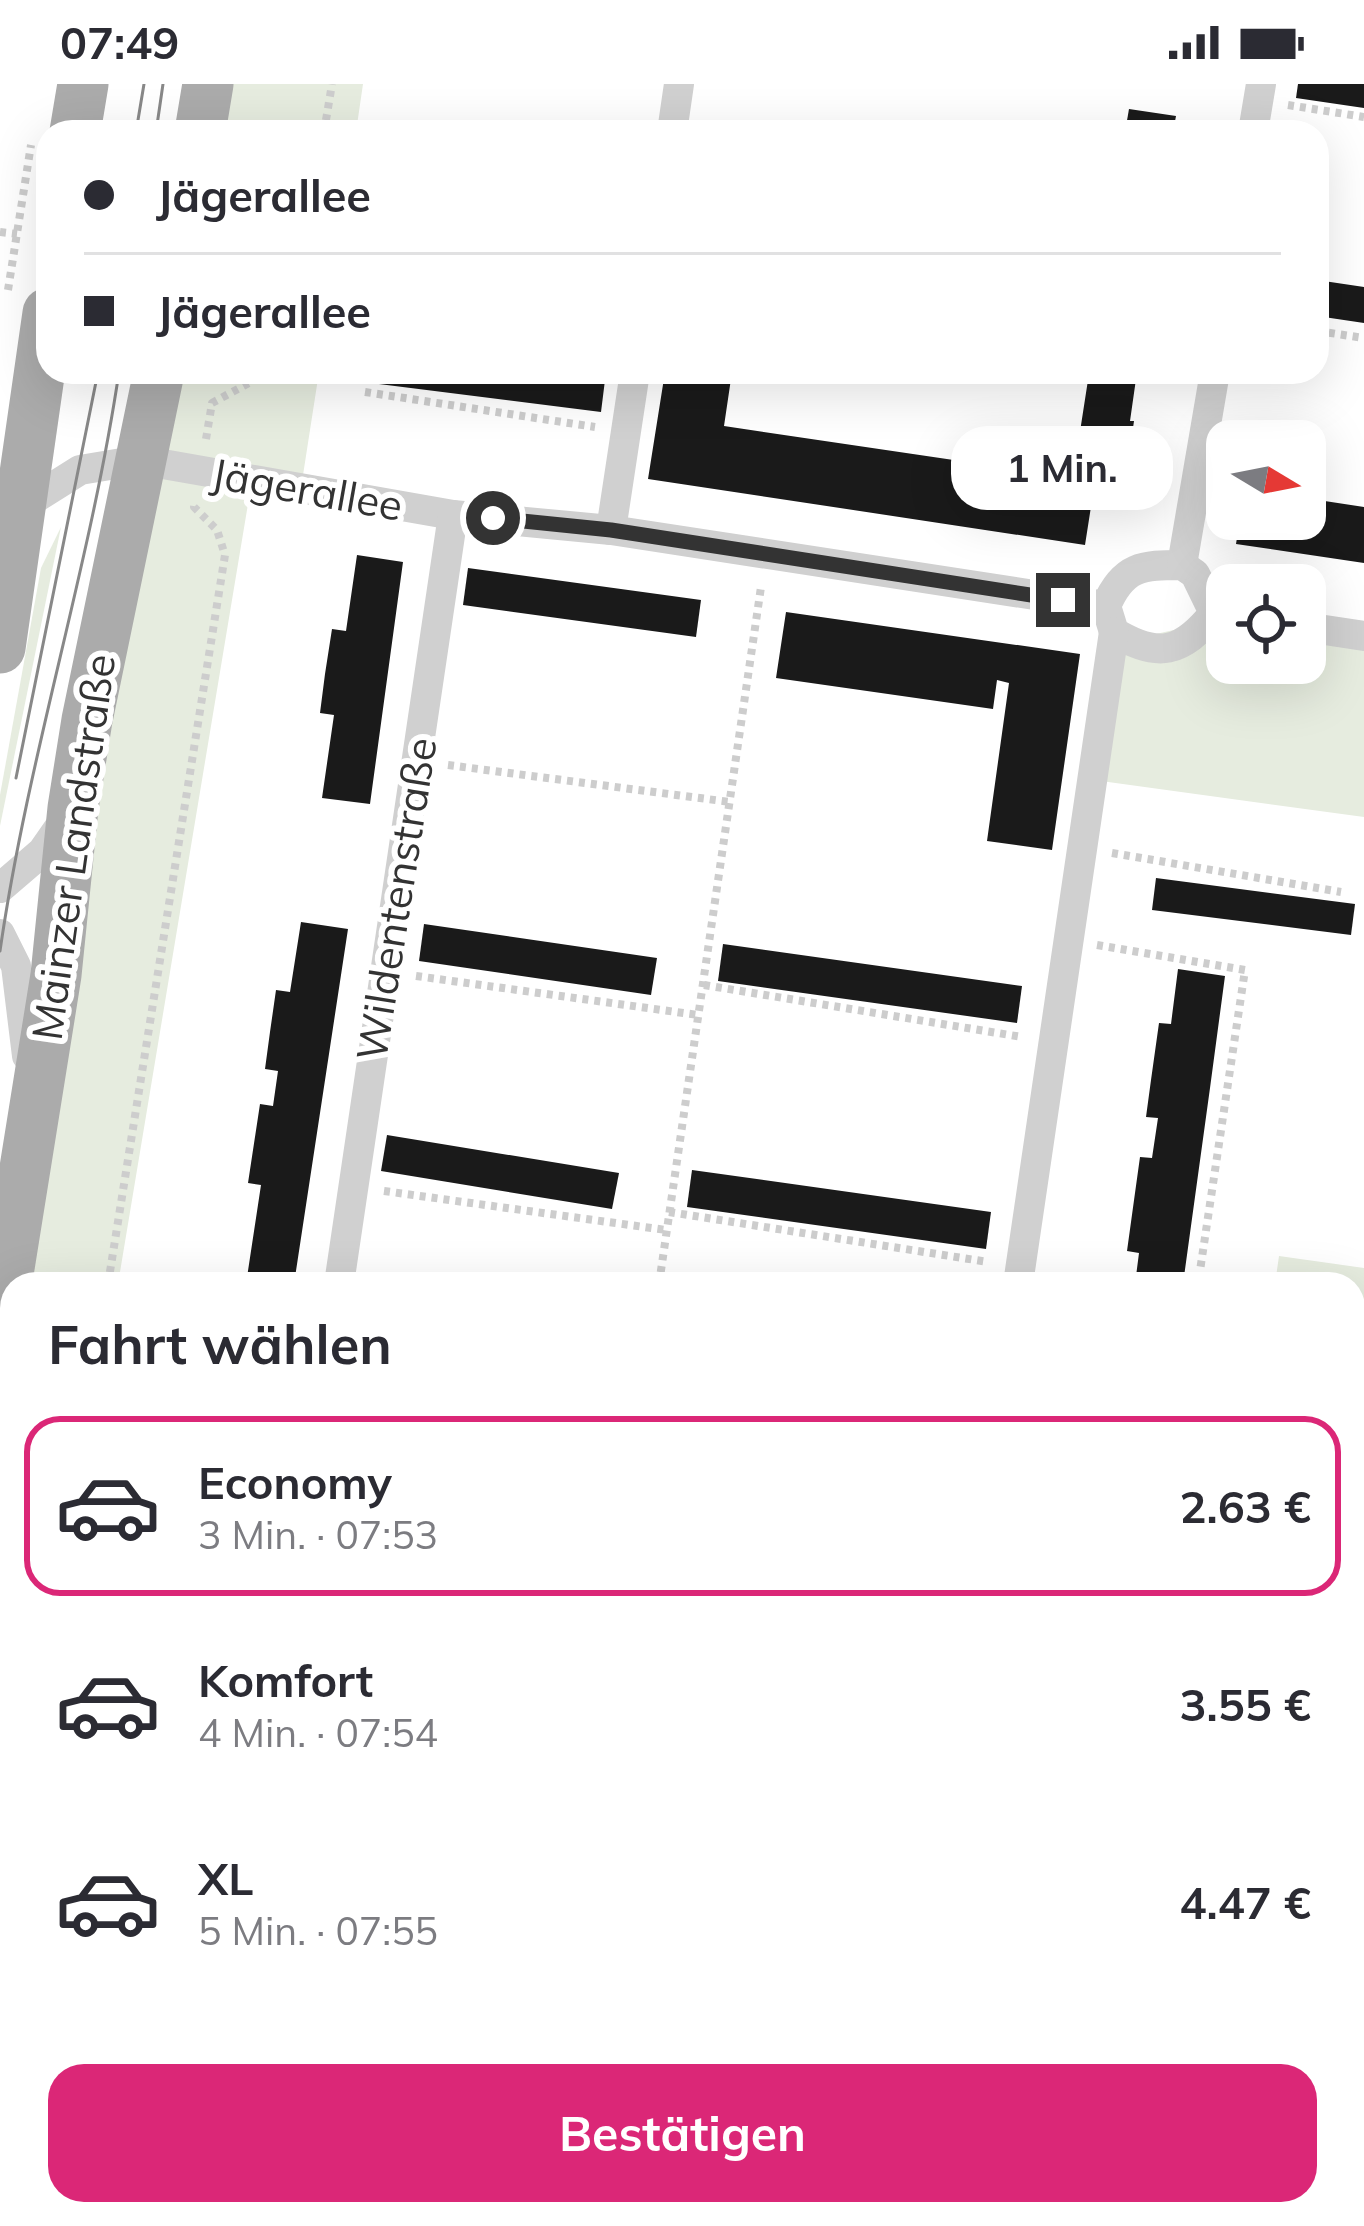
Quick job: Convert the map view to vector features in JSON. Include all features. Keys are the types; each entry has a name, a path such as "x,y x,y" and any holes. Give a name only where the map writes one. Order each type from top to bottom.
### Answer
{"main road":[{"path":"60,120 82,84"},
{"path":"202,120 208,84"},
{"path":"0,648 18,508 27,305"},
{"name":"Mainzer Landstraße","path":"8,1272 63,924 73,808 101,643 156,384"}],"street":[{"path":"674,120 679,84"},
{"path":"611,530 633,384"},
{"path":"1020,1272 1084,848 1114,586 1141,566 1182,565 1212,384"},
{"name":"Jägerallee","path":"18,508 80,470 140,460 453,515 611,530 1110,619 1135,645 1166,650 1206,626"},
{"name":"Wildentenstraße","path":"341,1272 453,515"},
{"name":"Jägerallee","path":"1182,565 1195,574 1206,592"},
{"path":"1326,630 1364,636"},
{"path":"0,888 42,852 73,808"},
{"path":"0,934 16,966 33,1116"}],"path":[{"path":"326,120 332,84"},
{"path":"1260,92 1364,117"},
{"path":"27,305 17,234 36,182"},
{"path":"0,232 17,234"},
{"path":"1329,333 1364,338"},
{"path":"110,1272 224,555 217,530 194,508 212,403 247,384"},
{"path":"365,392 626,431"},
{"path":"661,1272 766,556"},
{"path":"416,761 731,802"},
{"path":"1084,848 1341,892"},
{"path":"1070,940 1245,970 1200,1272"},
{"path":"385,971 698,1015"},
{"path":"704,985 1054,1042"},
{"path":"353,1186 667,1230"},
{"path":"669,1212 1003,1272"}],"shaded area":[{"path":"208,84 363,84 358,120 202,120"},
{"path":"157,384 317,384 301,488 252,480 120,1272 9,1272"},
{"path":"61,527 0,826 0,795 41,568"},
{"path":"1206,623 1206,684 1326,684 1326,638 1364,644 1364,817 1101,781 1120,642"},
{"path":"1279,1256 1364,1268 1364,1272 1277,1272"}],"building":[{"path":"1298,84 1364,84 1364,108 1296,98"},
{"path":"1129,109 1176,116 1175,120 1127,120"},
{"path":"1329,282 1364,287 1364,323 1329,318"},
{"path":"379,384 604,384 601,412"},
{"path":"663,384 730,384 724,426 1095,481 1085,545 648,479"},
{"path":"1087,384 1135,384 1132,435 1127,435 1124,458 1077,451"},
{"path":"1326,501 1364,507 1364,563 1236,544 1237,540 1326,540"},
{"path":"357,555 403,562 370,804 322,798 334,715 320,713 325,674 332,629 346,631"},
{"path":"468,568 701,600 696,637 463,605"},
{"path":"786,612 1080,654 1052,850 987,841 1009,683 997,680 993,709 776,678"},
{"path":"1156,878 1355,904 1351,935 1152,910"},
{"path":"301,922 348,929 296,1272 248,1272 261,1185 248,1183 260,1104 273,1106 278,1071 265,1069 276,990 290,992"},
{"path":"424,924 657,958 651,995 419,961"},
{"path":"723,944 1022,986 1017,1023 718,981"},
{"path":"1178,969 1225,976 1185,1272 1137,1272 1139,1253 1127,1251 1140,1157 1152,1158 1158,1118 1146,1117 1159,1023 1171,1024"},
{"path":"387,1135 619,1173 612,1209 381,1171"},
{"path":"692,1170 991,1212 986,1249 687,1207"}],"tram line":[{"path":"138,120 144,84"},
{"path":"158,120 163,84"},
{"path":"16,778 96,384"},
{"path":"0,951 26,806 117,384"}],"route":[{"path":"493,518 611,530 1063,600"}]}
